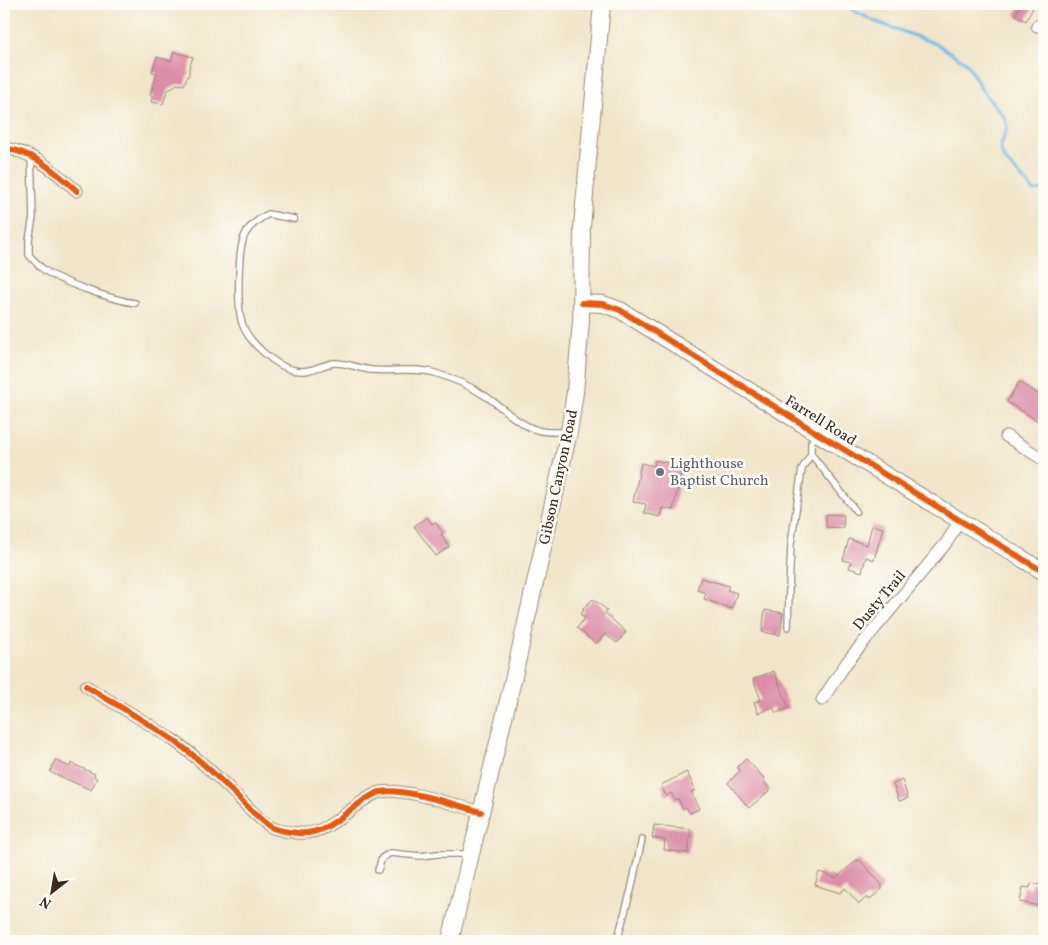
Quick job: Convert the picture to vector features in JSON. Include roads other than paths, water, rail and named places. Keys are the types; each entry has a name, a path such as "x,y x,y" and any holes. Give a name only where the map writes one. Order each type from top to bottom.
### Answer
{"main road":[{"name":"Gibson Canyon Road","path":"450,941 514,676 569,432 575,392 582,303 582,227 602,4"},
{"name":"Farrell Road","path":"582,303 603,304 620,310 1044,572"}],"street":[{"path":"4,148 31,156 47,165 77,191"},
{"path":"1006,436 1044,460"},
{"name":"Dusty Trail","path":"822,700 846,662 947,542 960,520"},
{"path":"86,686 174,740 258,817 270,827 282,831 300,834 317,832 331,825 354,807 378,792 394,791 432,798 481,812"}],"lane":[{"path":"31,156 33,217 29,240 29,255 43,270 62,280 122,301 135,303"},
{"path":"294,219 268,214 255,221 244,237 240,266 239,287 242,325 260,349 276,363 292,370 308,372 332,364 343,363 370,370 419,370 435,373 485,395 524,424 537,430 569,432"},
{"path":"788,627 791,544 802,469 811,454 811,443 817,433"},
{"path":"811,454 856,510"},
{"path":"616,941 631,890 642,839"},
{"path":"378,870 382,858 390,853 421,856 470,854"}],"waterway":[{"path":"840,4 874,21 937,44 967,63 982,90 1005,118 1007,128 1000,148 1004,159 1034,191 1044,190"}],"place":[{"name":"Lighthouse Baptist Church","path":"660,472"}]}
